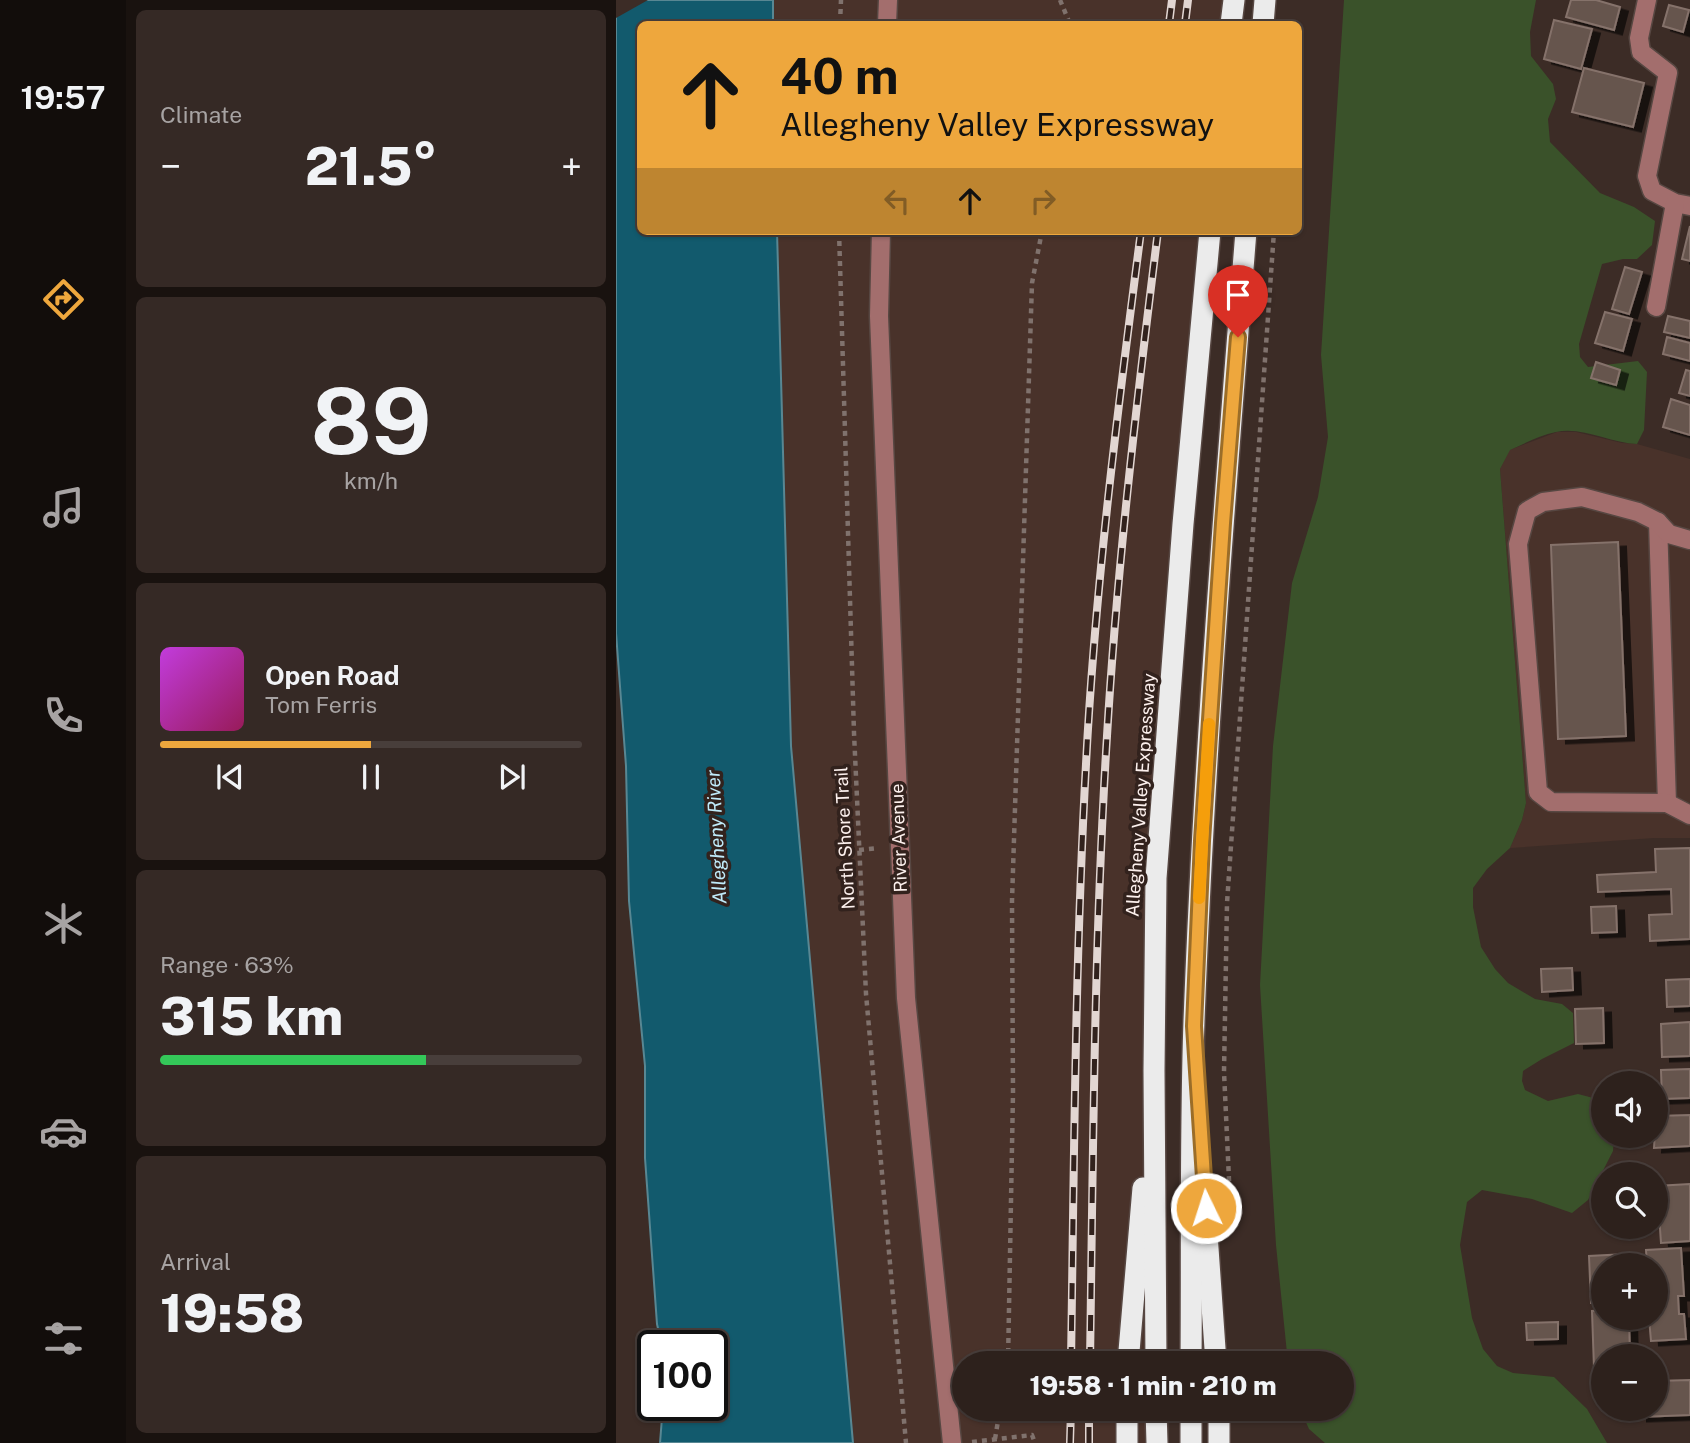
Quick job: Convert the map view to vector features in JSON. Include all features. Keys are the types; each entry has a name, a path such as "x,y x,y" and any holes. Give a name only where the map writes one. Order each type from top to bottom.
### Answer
{"highway":[{"path":"1231,21 1234,0"},
{"path":"1263,21 1265,0"},
{"name":"Allegheny Valley Expressway","path":"1156,1351 1156,878 1183,524 1210,235"},
{"path":"1191,1351 1194,1026 1202,841 1246,235"},
{"path":"1194,1026 1215,1351"},
{"path":"1129,1351 1154,1071"},
{"path":"1127,1443 1128,1421"},
{"path":"1156,1421 1157,1443"},
{"path":"1191,1421 1191,1443"},
{"path":"1219,1421 1219,1443"}],"street":[{"path":"887,21 888,0"},
{"path":"1647,0 1639,38 1641,52 1668,73 1647,176 1652,191 1682,205 1656,307"},
{"name":"River Avenue","path":"881,235 879,316 906,998 953,1443"},
{"path":"1690,540 1669,534 1658,522 1638,513 1582,497 1543,502 1527,511 1518,544 1538,792 1551,802 1667,803 1690,816"},
{"path":"1658,522 1667,803"}],"path":[{"path":"840,21 841,0"},
{"path":"1060,0 1069,21"},
{"name":"North Shore Trail","path":"839,235 853,719 866,994 906,1443"},
{"path":"1008,1351 1013,1093 1012,901 1032,283 1041,235"},
{"path":"1231,1206 1224,1072 1227,903 1274,235"},
{"path":"998,1421 995,1438 1032,1435 1035,1443"}],"shaded area":[{"path":"773,0 1234,0 1231,21 773,21"},
{"path":"777,235 1210,235 1156,878 1156,1351 952,1351 952,1421 1156,1421 1157,1443 853,1443 791,746"},
{"path":"1557,432 1576,432 1637,444 1690,459 1690,838 1510,848 1526,803 1500,469 1509,450"}],"green space":[{"path":"1344,0 1536,0 1530,32 1531,56 1553,84 1556,99 1548,119 1550,142 1600,193 1634,207 1655,221 1652,245 1637,259 1602,264 1579,344 1580,357 1588,367 1638,361 1647,372 1644,430 1637,444 1576,431 1556,432 1510,450 1500,469 1526,803 1510,848 1487,869 1473,888 1473,907 1481,947 1508,983 1535,999 1562,1004 1573,1013 1574,1043 1523,1071 1525,1090 1548,1101 1578,1094 1591,1097 1591,1148 1613,1148 1607,1162 1591,1162 1591,1194 1572,1213 1532,1199 1482,1190 1467,1202 1460,1245 1472,1318 1483,1349 1497,1366 1513,1373 1554,1377 1587,1409 1591,1421 1594,1421 1607,1443 1325,1443 1309,1429 1305,1421 1354,1421 1354,1351 1287,1351 1276,1245 1260,985 1273,746 1292,583 1318,497 1328,437 1321,355"}],"water":[{"name":"Allegheny River","path":"616,0 773,0 773,21 637,21 637,235 777,235 791,746 853,1443 660,1443 662,1421 728,1421 728,1330 658,1330 657,1324 645,1158 645,1066 629,901 626,766 616,633"}],"pier":[{"path":"616,0 648,0 616,18"}],"building":[{"path":"1571,0 1596,0 1620,7 1614,30 1566,17"},
{"path":"1669,5 1689,10 1683,32 1663,26"},
{"path":"1554,20 1592,29 1581,69 1544,59"},
{"path":"1584,68 1644,83 1633,127 1572,112"},
{"path":"1690,226 1690,261 1682,259"},
{"path":"1625,267 1642,272 1629,314 1612,309"},
{"path":"1605,312 1632,319 1623,351 1595,343"},
{"path":"1668,316 1690,321 1690,338 1664,332"},
{"path":"1667,337 1690,343 1690,361 1663,354"},
{"path":"1596,362 1620,370 1616,385 1591,378"},
{"path":"1686,370 1690,371 1690,396 1679,393"},
{"path":"1671,399 1690,405 1690,435 1663,427"},
{"path":"1618,542 1626,736 1558,739 1551,545"},
{"path":"1690,848 1690,939 1650,941 1649,915 1672,914 1671,889 1598,892 1597,875 1656,872 1655,849"},
{"path":"1616,906 1617,932 1592,933 1591,907"},
{"path":"1572,968 1573,990 1542,992 1541,969"},
{"path":"1690,979 1690,1006 1667,1007 1666,980"},
{"path":"1603,1008 1604,1043 1576,1044 1575,1009"},
{"path":"1690,1022 1690,1056 1662,1057 1661,1024"},
{"path":"1690,1069 1690,1098 1668,1099 1668,1071 1661,1070"},
{"path":"1690,1115 1690,1146 1668,1147 1668,1116"},
{"path":"1690,1184 1690,1241 1661,1243 1661,1239 1668,1239 1668,1185"},
{"path":"1681,1248 1684,1296 1678,1296 1679,1314 1684,1314 1686,1339 1651,1341 1650,1330 1668,1330 1668,1253 1646,1253 1646,1250"},
{"path":"1589,1256 1591,1256 1591,1303"},
{"path":"1558,1322 1558,1339 1527,1340 1526,1323"},
{"path":"1593,1330 1629,1330 1630,1344 1593,1344"},
{"path":"1690,1380 1690,1415 1668,1416 1668,1381"}],"railway":[{"path":"1169,21 1172,0"},
{"path":"1185,21 1188,0"},
{"path":"1071,1351 1077,989 1090,697 1108,497 1140,235"},
{"path":"1090,1351 1097,971 1107,736 1122,546 1158,235"},
{"path":"1070,1443 1071,1421"},
{"path":"1089,1421 1089,1443"}],"slow traffic":[{"path":"1199,898 1209,724"}],"route":[{"path":"1206,1208 1194,1026 1202,841 1238,337"}]}
